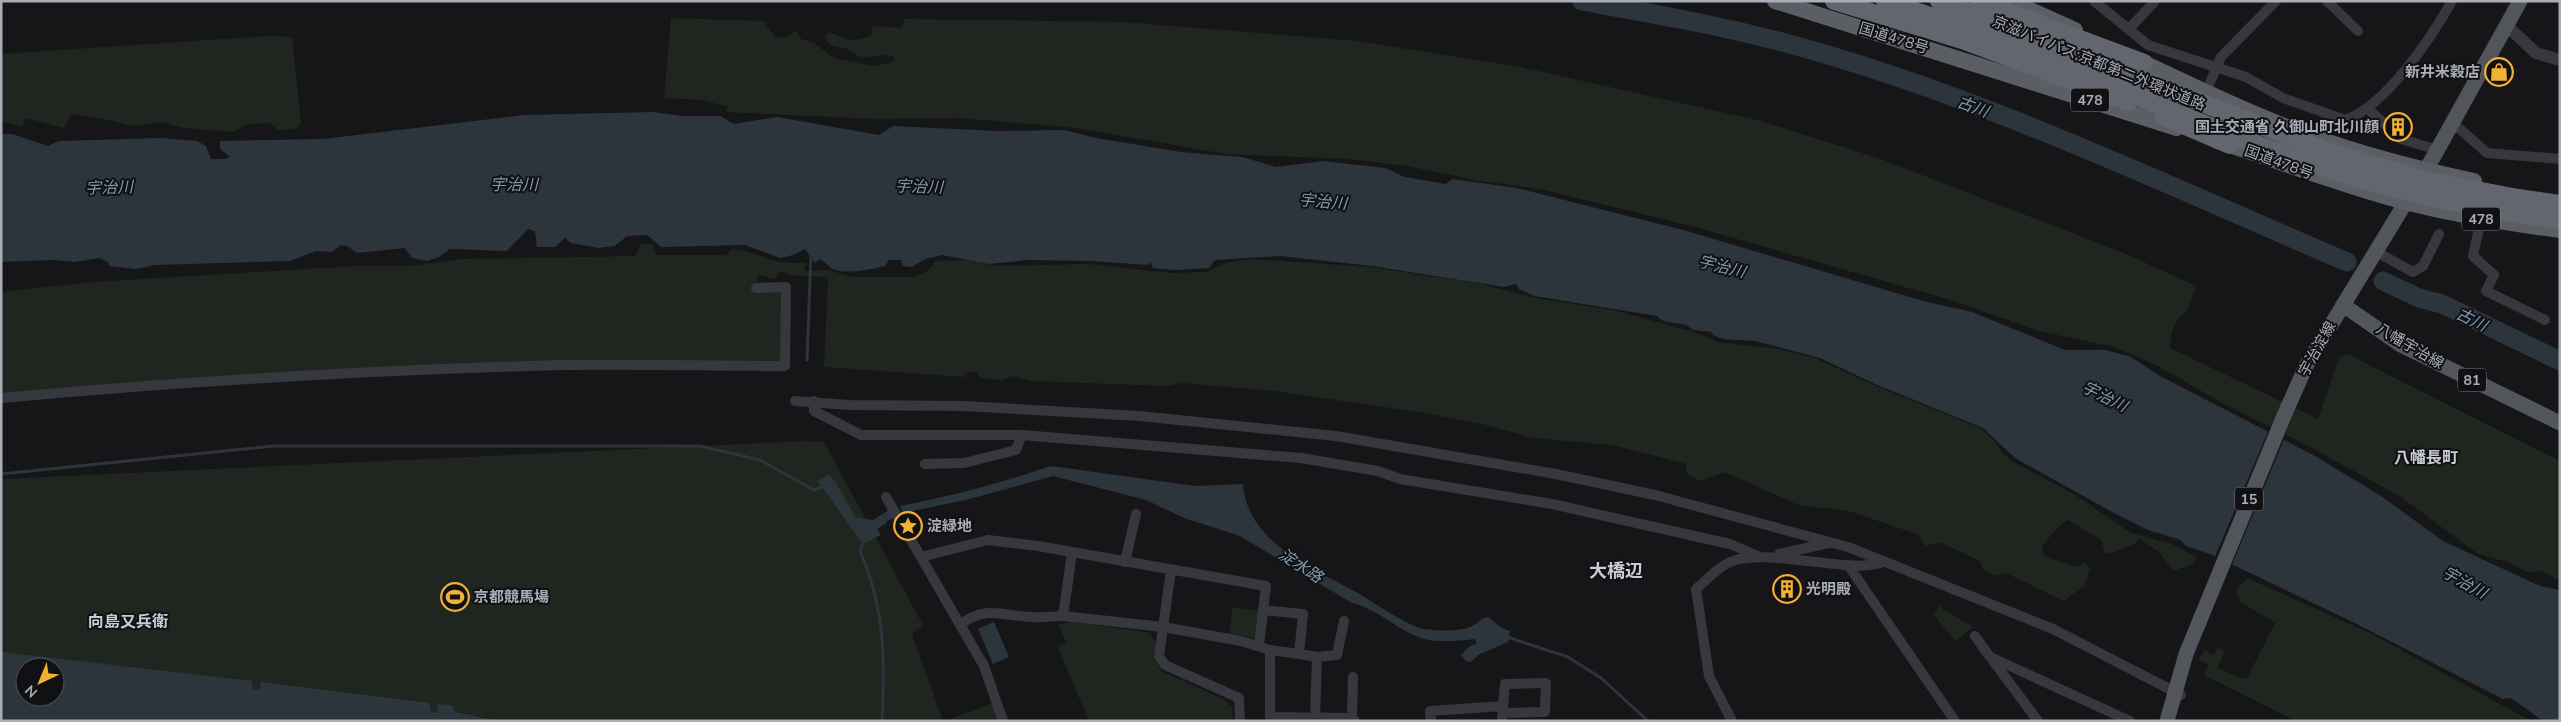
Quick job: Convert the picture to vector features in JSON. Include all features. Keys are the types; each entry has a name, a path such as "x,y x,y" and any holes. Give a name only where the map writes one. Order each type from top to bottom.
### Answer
{"highway":[{"name":"国道478号","path":"1775,1 2230,145 2310,174 2404,202 2482,219 2560,230"},
{"path":"1834,1 1981,47 2153,112 2230,145"},
{"name":"京滋バイパス;京都第二外環状道路","path":"1885,1 2044,58 2323,168 2424,196 2517,206"},
{"name":"京滋バイパス;京都第二外環状道路","path":"1940,1 2326,151 2517,206"},
{"path":"1978,1 2144,63"},
{"name":"478","path":"2010,1 2206,92 2305,134 2425,170 2524,191 2560,196"},
{"path":"2517,206 2560,204"},
{"path":"2517,206 2560,220"}],"main road":[{"name":"宇治淀線","path":"2167,721 2178,689 2186,654 2286,409 2306,366 2404,202 2438,150 2520,1"},
{"name":"八幡宇治線","path":"2343,305 2402,345 2560,423"}],"street":[{"path":"2094,1 2148,45 2246,77 2283,98 2345,120 2367,108 2401,75 2452,1"},
{"path":"2129,29 2156,1"},
{"path":"2206,92 2221,57 2276,1"},
{"path":"2327,1 2358,32"},
{"path":"2506,25 2536,53 2560,60"},
{"path":"2367,108 2401,139 2438,150"},
{"path":"2453,123 2487,154 2560,159"},
{"path":"2482,219 2474,256 2494,275 2486,290 2545,320"},
{"path":"2375,251 2413,272 2423,266 2439,234"},
{"path":"1,398 104,388 357,373 566,365 785,366 786,288 756,288"},
{"path":"795,401 849,405 1043,410 1139,416 1336,436 1556,474 1674,500 1830,543 1884,561 2053,629 2178,689"},
{"path":"814,402 814,411 861,435 1022,435 1301,458 1378,471 1400,479 1552,504 1730,544 1758,556"},
{"path":"925,464 964,463 1016,450 1022,435"},
{"path":"886,497 984,666 1003,721"},
{"path":"1125,562 1136,514"},
{"path":"921,557 988,540 1038,546 1266,586 1259,645"},
{"path":"1770,556 1830,543"},
{"path":"1063,616 1072,553"},
{"path":"1732,721 1709,676 1696,589 1723,566 1736,560 1758,556 1848,565 1878,565 1884,561"},
{"path":"1848,565 1955,721"},
{"path":"1171,570 1160,656 1165,665 1239,698 1240,721"},
{"path":"1263,610 1303,614 1299,654"},
{"path":"961,624 973,615 988,611 1032,618 1063,616 1163,627 1259,645 1270,650 1317,656 1336,655 1344,621"},
{"path":"1975,636 2038,721"},
{"path":"1270,650 1270,717 1315,717 1353,720 1353,678"},
{"path":"1315,717 1317,656"},
{"path":"1990,657 2130,721"},
{"path":"1431,721 1430,711 1503,713 1544,712 1546,683 1505,684 1503,713"},
{"path":"2104,721 2114,714"}],"shaded area":[{"path":"671,18 765,21 765,24 776,38 788,36 796,30 801,39 814,43 834,58 874,66 893,62 894,56 883,55 862,58 847,49 830,45 825,38 828,33 849,40 857,40 871,36 873,26 901,28 905,22 904,19 1124,22 1357,41 1521,67 1757,120 1878,158 2124,253 2196,286 2188,310 2174,326 2170,348 2318,419 2339,358 2347,354 2560,461 2560,581 2542,571 2526,572 2508,562 2478,554 2401,497 2299,441 2224,404 2158,366 2115,347 2042,332 1954,301 1695,227 1540,189 1474,180 1407,166 1347,159 1226,154 1076,128 959,118 875,119 726,112 728,107 702,100 664,98"},
{"path":"267,36 292,37 301,122 296,129 278,130 270,123 247,124 234,132 183,128 162,122 134,126 72,114 64,128 26,118 22,127 1,121 1,54"},
{"path":"641,244 653,245 656,255 726,255 732,249 742,250 776,261 806,262 804,271 827,270 853,277 916,277 930,269 935,261 968,260 996,266 1089,264 1170,273 1206,272 1226,263 1251,259 1370,267 1476,283 1535,298 1613,310 1694,332 1718,342 1779,349 1815,358 1876,386 1980,428 1995,441 2001,452 2012,461 2074,494 2131,533 2170,543 2196,557 2195,563 2173,571 2159,552 2140,539 2134,544 2111,554 2105,553 2101,540 2068,520 2057,528 2042,546 2044,556 2076,567 2086,562 2090,569 2085,585 2064,601 2006,573 1995,576 1983,569 1980,561 1940,542 1926,546 1917,534 1849,511 1798,505 1725,472 1699,481 1687,474 1686,464 1612,445 1533,438 1482,424 1418,412 1274,391 1182,383 1168,386 1030,381 1013,376 1002,380 980,378 977,372 970,371 964,377 824,367 828,277 788,275 784,271 779,273 775,279 758,275 756,288 786,287 785,366 566,365 1,398 1,292 93,282 355,266 411,266 463,259 635,256"},
{"name":"京都競馬場","path":"806,441 824,442 923,625 912,634 943,721 1,721 1,479"},
{"path":"2247,578 2372,634 2531,721 2296,721 2204,675 2209,665 2199,660 2204,649 2214,655 2218,647 2224,651 2218,668 2241,679 2247,678 2275,623 2241,602 2236,591"},
{"path":"1939,606 1973,627 1955,641 1934,615"},
{"path":"1233,607 1259,611 1257,633 1253,638 1229,633"},
{"path":"1071,622 1147,632 1156,641 1154,656 1161,671 1223,699 1232,707 1233,721 1089,721 1057,646 1066,642 1058,625"},
{"path":"992,703 999,721 946,721"}],"water":[{"name":"宇治川","path":"653,112 682,116 720,116 734,124 777,117 879,135 893,126 998,131 1064,130 1096,138 1181,152 1242,157 1276,167 1323,161 1386,168 1404,177 1446,184 1452,179 1517,188 1683,230 1923,301 1972,312 2065,350 2106,350 2131,357 2160,376 2315,456 2381,496 2443,541 2540,586 2560,590 2560,721 2543,721 2511,698 2503,699 2353,622 2210,554 2186,546 2181,540 2148,530 2015,458 1983,428 1875,384 1820,358 1755,341 1723,339 1713,335 1712,332 1693,330 1685,325 1665,321 1657,316 1534,296 1519,289 1516,284 1504,287 1372,266 1280,256 1215,260 1209,268 1176,270 1153,268 1150,262 1148,265 1091,261 1027,260 989,264 942,255 925,259 912,267 903,266 901,260 889,260 885,266 874,269 838,271 820,259 815,263 805,249 793,255 780,258 745,245 661,247 647,235 627,236 615,246 598,248 571,243 565,238 555,247 537,247 535,231 528,229 507,251 450,249 439,257 427,261 412,258 405,248 357,253 347,246 341,245 332,252 316,251 290,261 155,265 136,269 109,266 108,262 100,258 74,262 53,260 1,262 1,134 12,134 48,146 59,141 160,138 197,141 206,146 211,159 225,159 230,157 220,149 220,141 323,139 524,115"},
{"path":"1051,466 1195,486 1243,484 1247,505 1257,524 1271,539 1306,565 1417,627 1448,631 1467,628 1488,617 1502,628 1510,631 1508,642 1478,655 1471,662 1466,661 1461,655 1469,647 1477,643 1475,639 1441,641 1421,638 1370,610 1352,603 1240,536 1184,518 1146,500 1053,476 966,500 903,513 900,506 976,489"},
{"path":"828,475 835,481 856,518 873,520 889,510 893,518 876,527 881,535 865,543 861,542 818,481"},
{"path":"994,622 1009,657 993,664 978,629"},
{"path":"1,652 44,657 15,657 15,707 65,707 65,659 252,681 253,689 256,690 260,688 261,682 430,703 430,710 434,713 437,712 438,704 452,705 455,712 499,721 1,721"}],"pier":[{"path":"2269,429 2285,437 2231,567 2214,559"}],"waterway":[{"name":"古川","path":"1582,1 1754,35 1851,62 1924,86 2066,141 2347,262"},
{"path":"807,360 811,253"},
{"name":"古川","path":"2383,281 2419,298 2442,304 2560,361"},
{"path":"1,474 274,446 700,446 760,460 814,490 825,486"},
{"path":"873,530 885,522"},
{"path":"864,540 860,551 874,593 882,634 882,721"},
{"name":"淀水路","path":"1504,636 1568,657 1601,678 1648,721"}],"place":[{"name":"新井米穀店","path":"2499,72"},
{"name":"国土交通省 久御山町北川顔","path":"2398,127"},
{"name":"淀緑地","path":"908,526"},
{"name":"光明殿","path":"1787,589"},
{"name":"京都競馬場","path":"455,597"}],"district":[{"name":"八幡長町","path":"2426,457"},
{"name":"大橋辺","path":"1616,571"},
{"name":"向島又兵衛","path":"128,621"}]}
